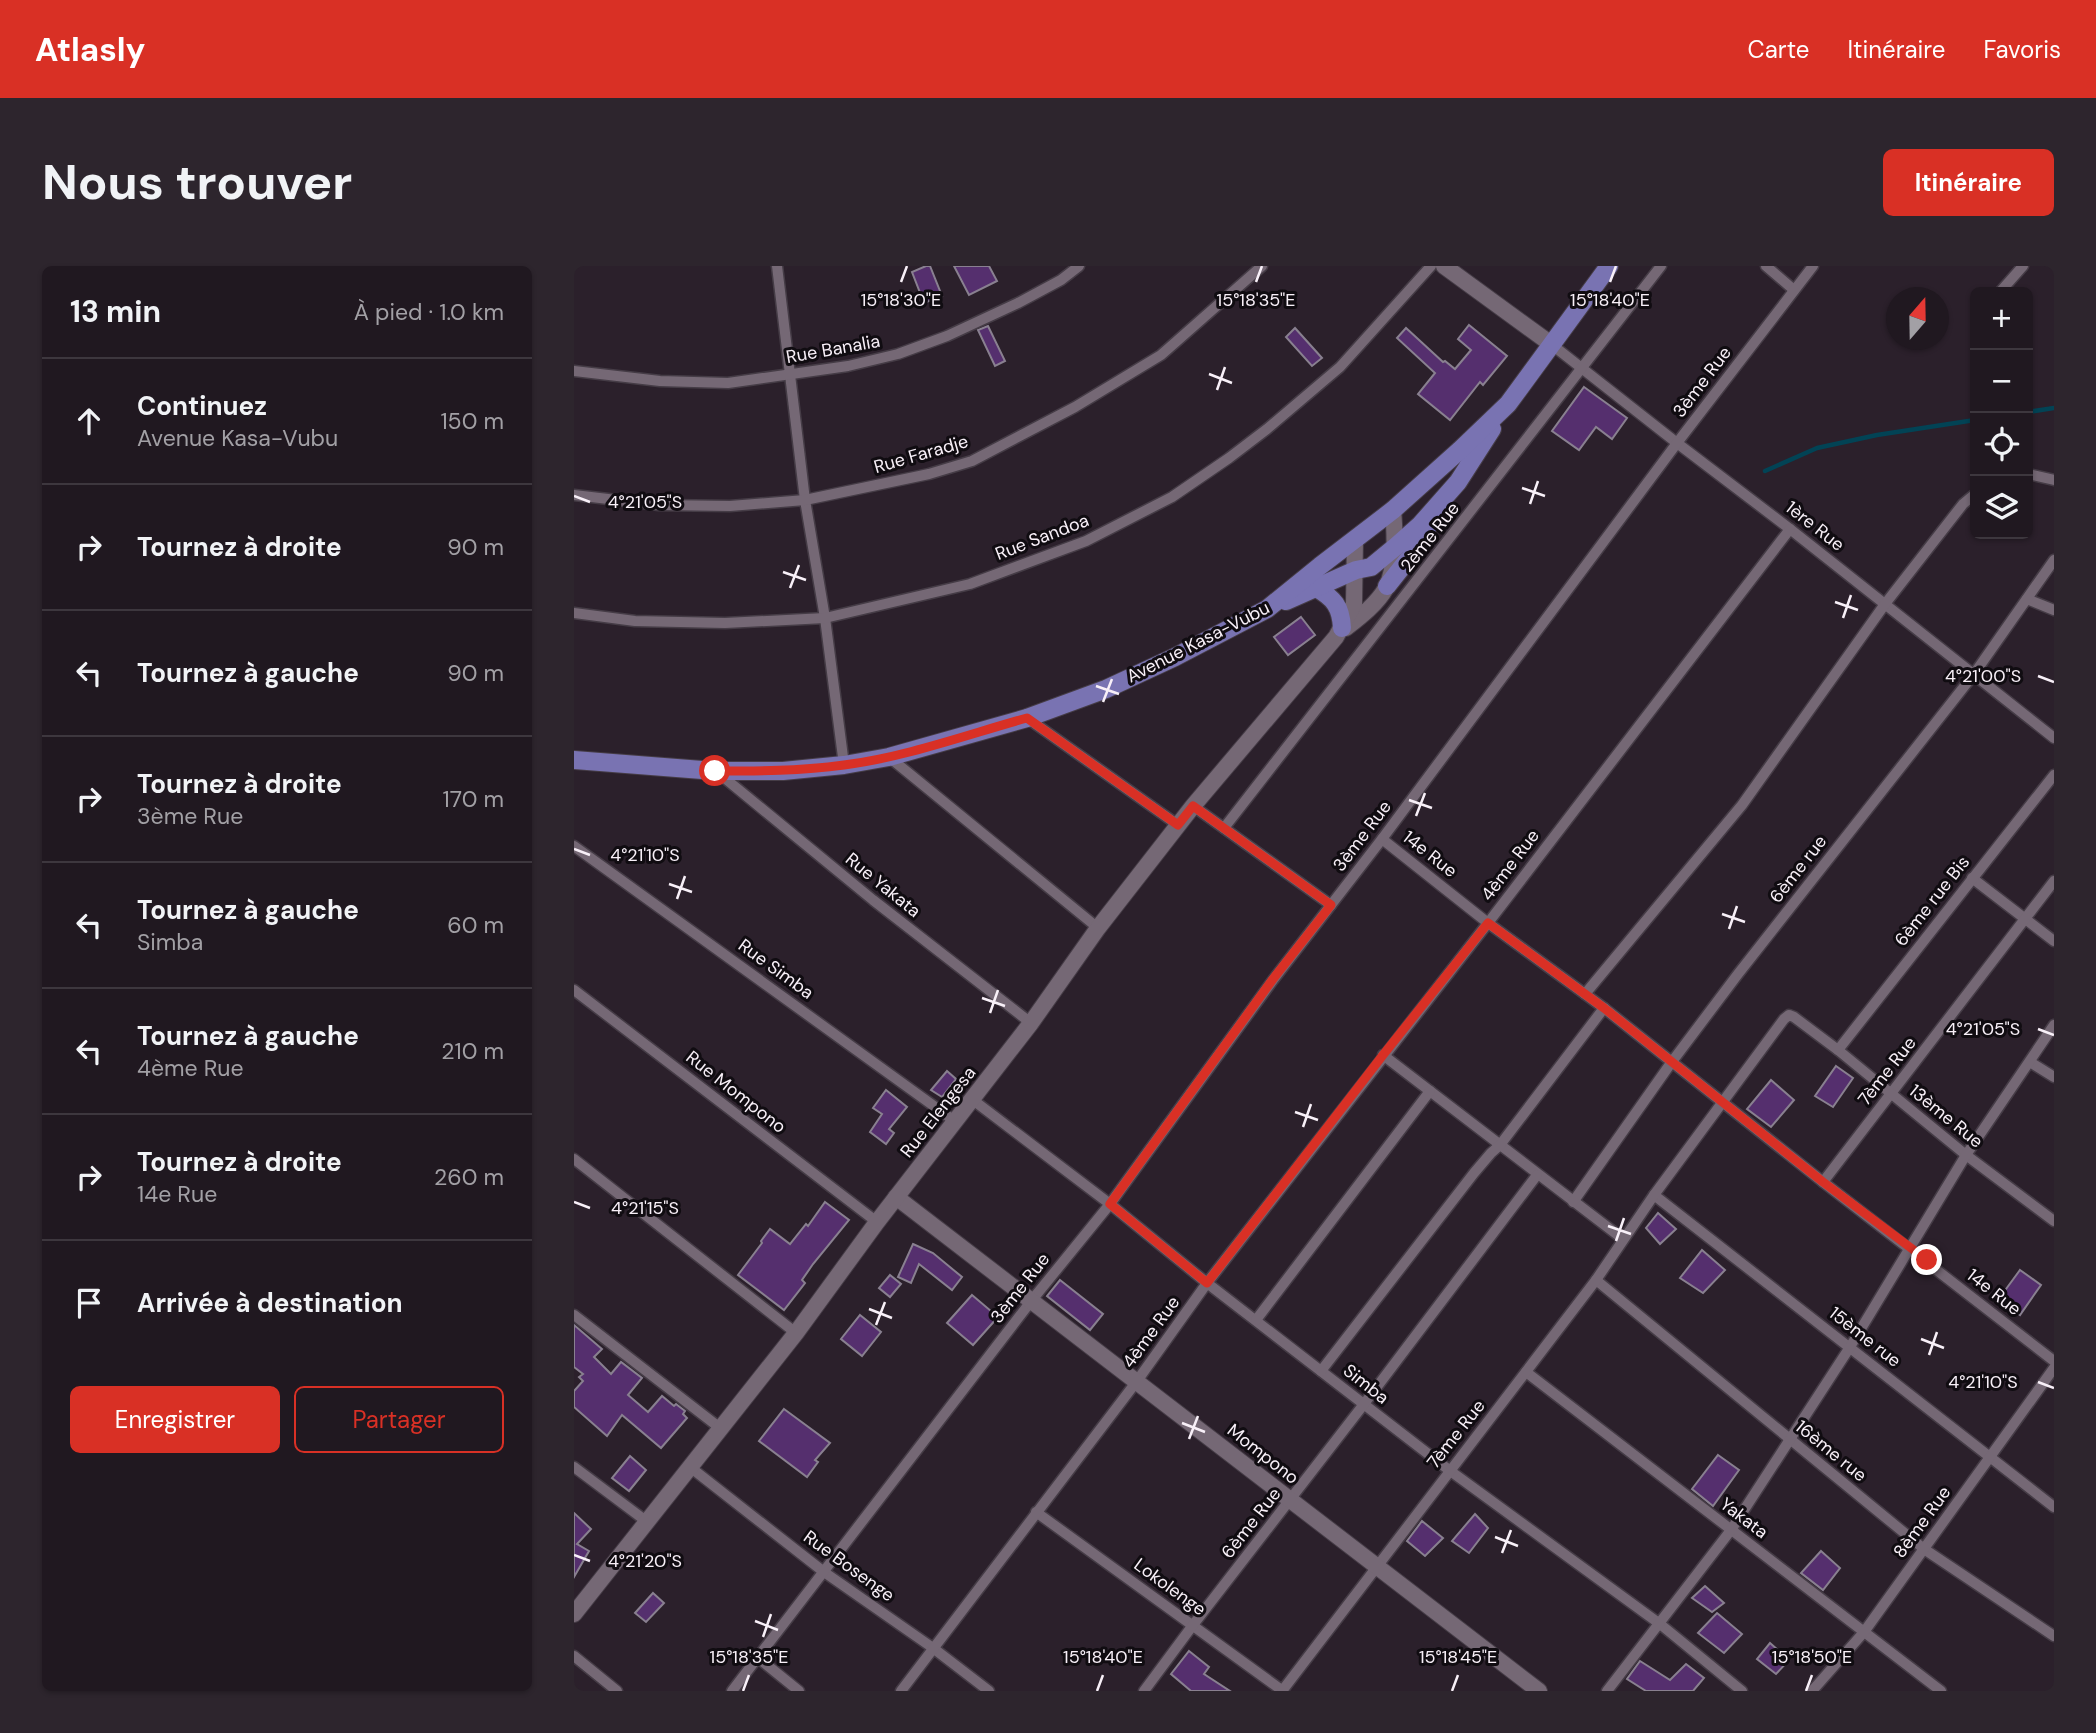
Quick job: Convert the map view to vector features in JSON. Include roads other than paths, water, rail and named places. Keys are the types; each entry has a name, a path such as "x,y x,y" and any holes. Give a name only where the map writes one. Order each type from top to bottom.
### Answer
{"main road":[{"name":"Avenue Kasa-Vubu","path":"574,761 715,771 783,771 889,757 1027,718 1106,689 1221,634 1267,609 1393,510 1508,404 1609,266"},
{"path":"1267,609 1371,566 1394,548 1420,525 1458,482 1508,404"},
{"path":"1387,586 1410,557 1449,491"},
{"path":"1316,588 1336,602 1342,617 1339,633"}],"street":[{"path":"777,266 805,500 825,618 844,765"},
{"name":"Rue Banalia","path":"574,371 660,381 728,383 848,366 898,354 947,336 1018,303 1061,280 1079,266"},
{"name":"Rue Faradje","path":"574,495 659,505 730,506 805,500 929,474 972,461 1075,407 1161,355 1262,266"},
{"name":"Rue Sandoa","path":"574,613 635,621 725,623 825,618 970,584 1086,541 1172,497 1267,429 1340,368 1432,266"},
{"path":"1444,266 1552,344"},
{"name":"2ème Rue","path":"1224,828 1661,266"},
{"path":"1766,266 1794,290"},
{"name":"3ème Rue","path":"732,1691 1032,1300 1110,1204 1273,979 1382,839 1677,443 1813,266"},
{"path":"2004,287 2023,266"},
{"name":"1ère Rue","path":"1552,344 2054,738"},
{"path":"2033,475 2054,480"},
{"path":"1585,994 1742,805 1885,604 1970,498"},
{"path":"1339,633 1369,609 1387,586 1394,548 1393,510"},
{"name":"4ème Rue","path":"901,1691 1138,1381 1207,1283 1790,529"},
{"path":"1339,633 1354,604 1355,539"},
{"name":"6ème rue","path":"1573,1202 1671,1063 1974,674 2054,561"},
{"path":"2027,599 2054,610"},
{"name":"Rue Elengesa","path":"574,1614 796,1332 1178,825 1339,633"},
{"path":"1027,718 1178,825"},
{"path":"889,757 1098,928"},
{"name":"Rue Yakata","path":"715,771 873,900 1031,1023"},
{"name":"6ème rue Bis","path":"1838,1050 2054,775"},
{"path":"1193,806 1331,905"},
{"name":"14e Rue","path":"1382,839 1488,923 1604,1008 2054,1361"},
{"name":"Rue Simba","path":"574,846 956,1122"},
{"path":"1972,878 2054,942"},
{"name":"7ème Rue","path":"1823,1182 2054,881"},
{"name":"Rue Mompono","path":"574,990 877,1222"},
{"path":"1321,1371 1474,1173 1500,1145 1604,1008"},
{"name":"13ème Rue","path":"1784,1019 1794,1017 1966,1155 2054,1221"},
{"name":"7ème Rue","path":"1282,1691 1595,1280 1784,1019"},
{"path":"1607,1691 1731,1530 1850,1347 1966,1155 2054,1025"},
{"path":"1383,1055 1536,1175 1623,1239"},
{"path":"2030,1062 2054,1077"},
{"path":"1256,1320 1430,1091"},
{"name":"Simba","path":"973,1100 1110,1204 1364,1405 1660,1624 1742,1691"},
{"path":"574,1159 796,1332"},
{"name":"6ème Rue","path":"1144,1691 1364,1405 1536,1175"},
{"name":"15ème rue","path":"1654,1195 2054,1507"},
{"name":"Mompono","path":"896,1197 1539,1691"},
{"name":"16ème rue","path":"1595,1280 1924,1549 2054,1636"},
{"path":"574,1315 720,1428"},
{"name":"8ème Rue","path":"1812,1691 1864,1632 2054,1368"},
{"name":"Yakata","path":"1526,1372 1941,1691"},
{"path":"574,1467 646,1521"},
{"name":"Rue Bosenge","path":"690,1467 824,1572 933,1648 989,1691"},
{"name":"Lokolenge","path":"1036,1513 1282,1691"},
{"path":"574,1656 617,1691"},
{"path":"757,1657 799,1691"}],"waterway":[{"path":"2033,411 2054,408"},
{"path":"1765,471 1817,448 1877,435 1970,421"}]}
